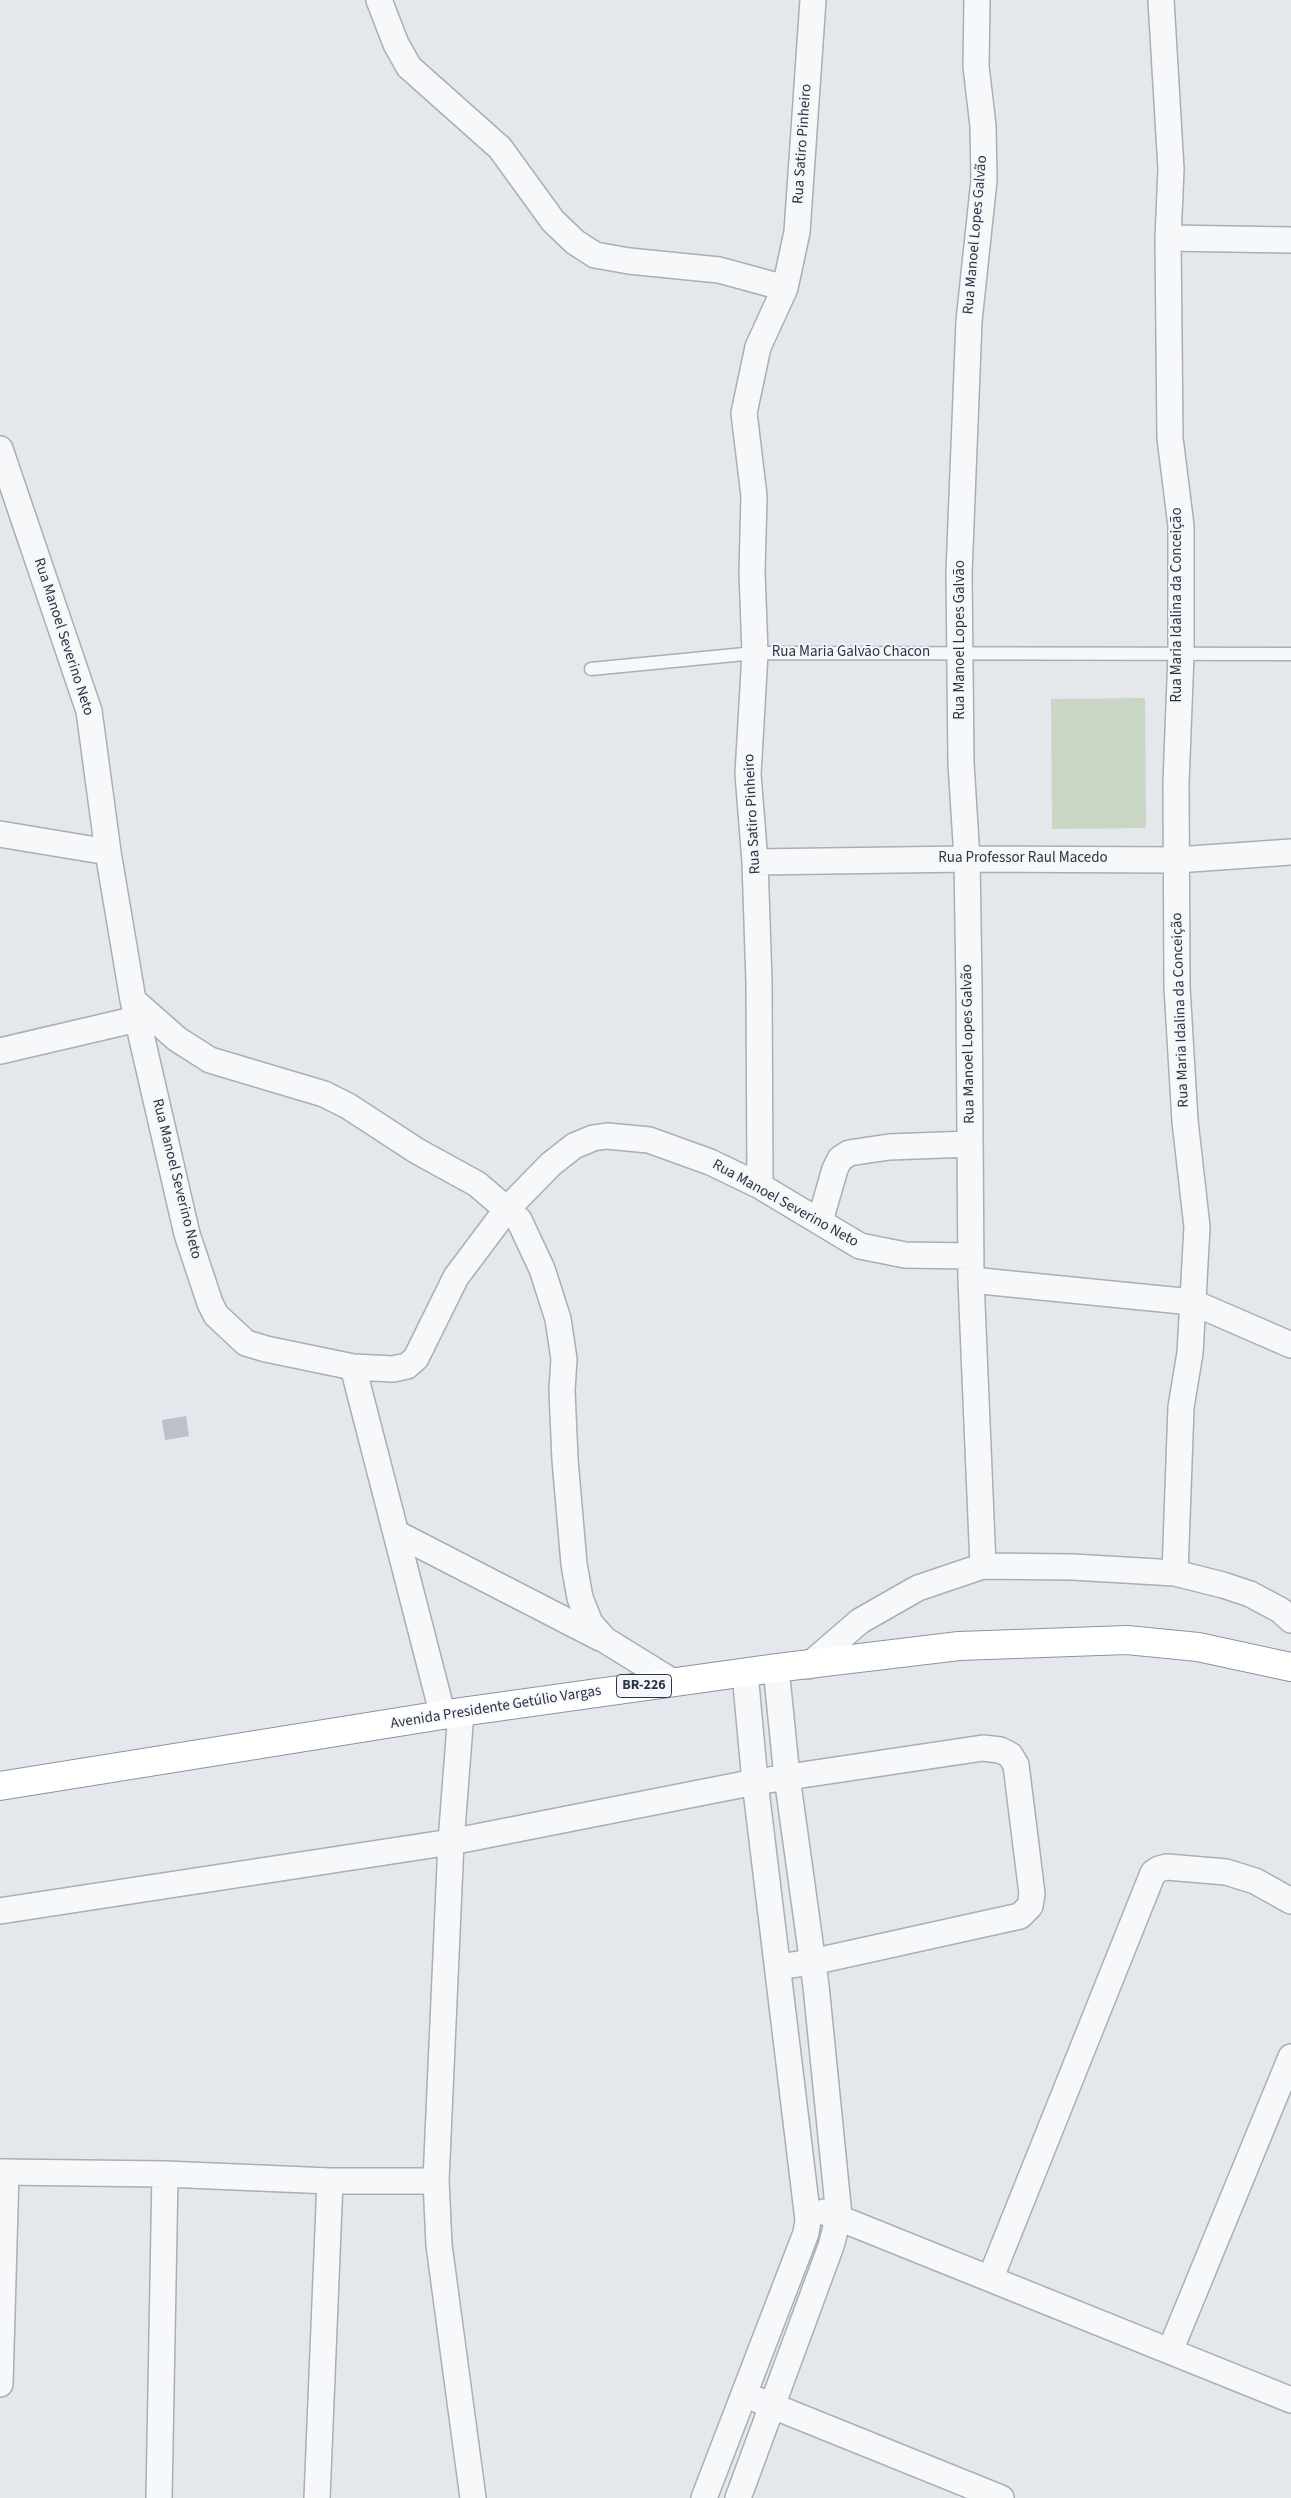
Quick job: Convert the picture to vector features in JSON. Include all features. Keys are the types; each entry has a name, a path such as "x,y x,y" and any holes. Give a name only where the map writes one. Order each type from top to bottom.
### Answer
{"highway":[{"name":"Avenida Presidente Getúlio Vargas","path":"0,1786 452,1714 745,1672 808,1666 960,1646 1127,1640 1198,1647 1291,1667"}],"street":[{"path":"379,0 396,44 409,67 500,148 553,221 575,242 595,255 629,261 719,270 785,288"},
{"name":"Rua Satiro Pinheiro","path":"760,1186 759,982 755,862 748,774 755,653 752,572 754,496 744,413 758,348 785,288 797,232 812,0"},
{"name":"Rua Manoel Lopes Galvão","path":"977,0 976,66 983,126 984,180 969,321 959,573 961,764 967,859 971,1268 983,1566"},
{"name":"Rua Maria Idalina da Conceição","path":"1161,0 1171,169 1168,238 1170,438 1181,526 1181,654 1176,782 1177,987 1185,1121 1197,1227 1190,1353 1181,1408 1175,1573"},
{"path":"1168,238 1291,240"},
{"name":"Rua Manoel Severino Neto","path":"0,449 89,711 108,852 135,1010 187,1234 216,1315 246,1343 266,1349 353,1366 393,1369 407,1366 416,1358 456,1277 507,1209 551,1164 574,1146 607,1136 649,1140 710,1162 760,1186 791,1207 820,1221 845,1238 881,1252 936,1257 971,1268 1192,1302 1291,1345"},
{"path":"0,834 108,852"},
{"name":"Rua Professor Raul Macedo","path":"755,862 967,859 1177,860 1291,852"},
{"path":"0,1051 135,1010 210,1060 324,1094 348,1106 417,1151 477,1184 519,1220 542,1269 558,1319 564,1359 562,1390 565,1460 574,1564 580,1598 590,1623 605,1640"},
{"path":"820,1221 835,1169 840,1159 849,1153 888,1147 970,1144"},
{"path":"353,1366 396,1533 452,1714 451,1842 436,2181 439,2245 474,2498"},
{"path":"396,1533 605,1640 673,1682"},
{"path":"808,1666 860,1621 910,1593 983,1566 1073,1567 1175,1573 1250,1594 1287,1615"},
{"path":"738,2498 831,2246 839,2216 816,1986 787,1778 776,1668"},
{"path":"704,2498 806,2233 807,2208 755,1782 745,1672"},
{"path":"0,1911 451,1842 755,1782 983,1748 1005,1752 1010,1755 1016,1764 1032,1894 1030,1906 1020,1916 812,1962 778,1966"},
{"path":"991,2278 1153,1873 1168,1867 1226,1872 1255,1881 1291,1901"},
{"path":"1170,2351 1291,2057"},
{"path":"0,2384 3,2172 165,2174 330,2181 436,2181"},
{"path":"158,2498 165,2174"},
{"path":"317,2498 330,2181"},
{"path":"807,2208 839,2216 1291,2400"},
{"path":"743,2394 1001,2498"}],"lane":[{"name":"Rua Maria Galvão Chacon","path":"591,669 755,653 1291,654"}],"green space":[{"path":"1145,698 1146,828 1052,829 1051,699"}],"building":[{"path":"186,1416 189,1436 165,1440 162,1420"}]}
